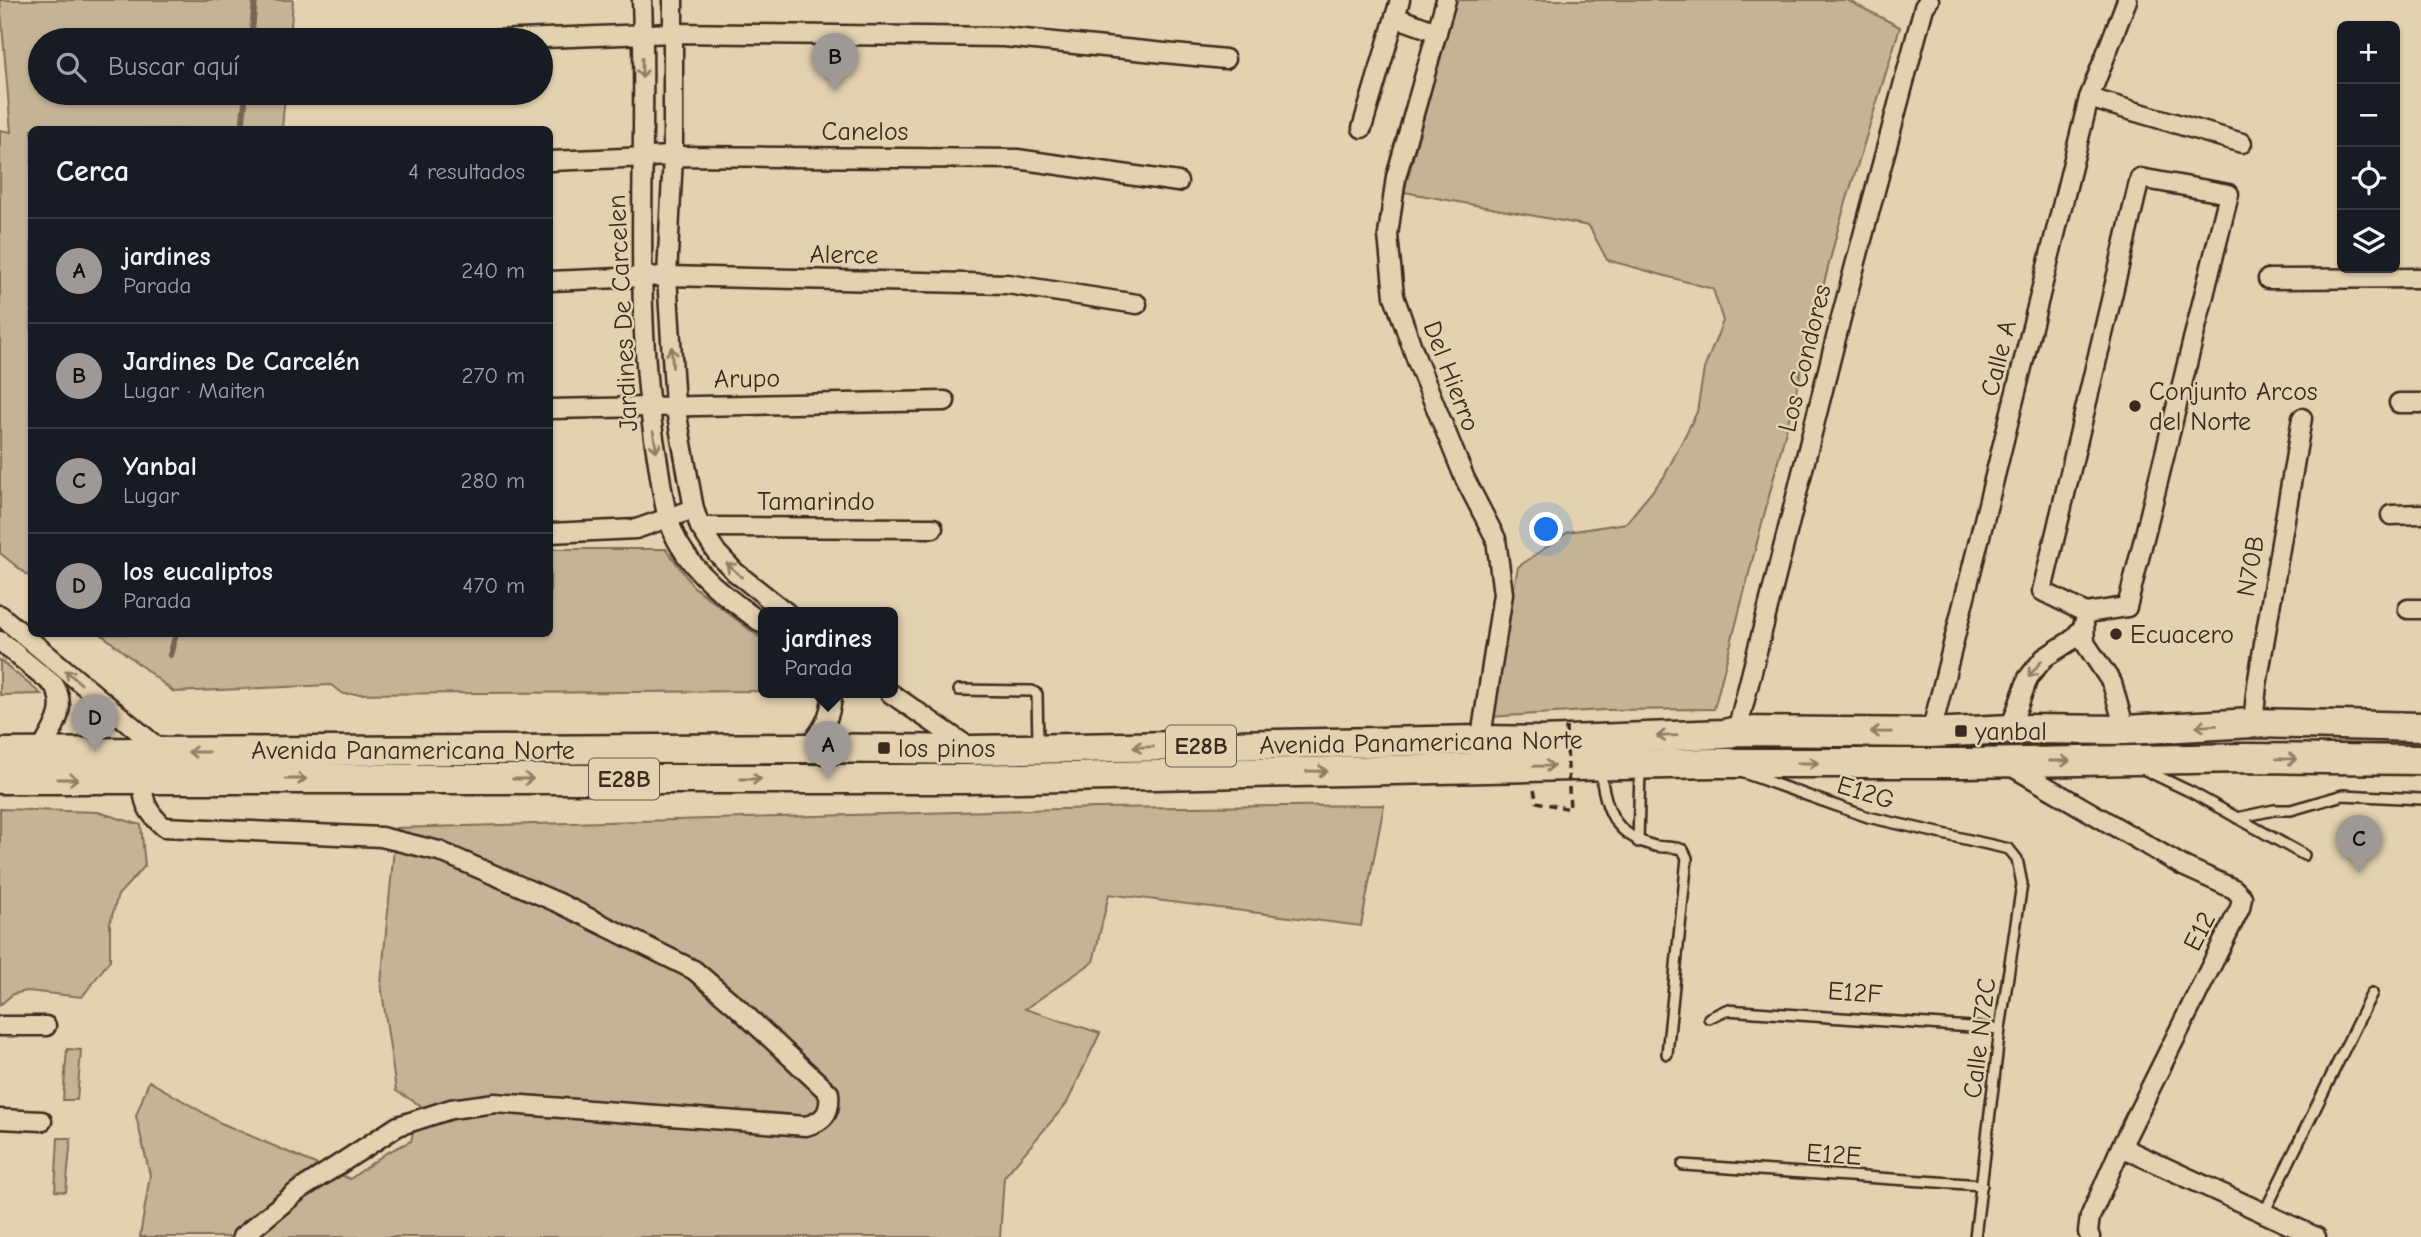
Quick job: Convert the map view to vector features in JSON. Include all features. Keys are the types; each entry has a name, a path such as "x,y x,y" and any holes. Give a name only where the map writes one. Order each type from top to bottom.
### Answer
{"main road":[{"name":"Avenida Panamericana Norte","path":"0,753 806,748 973,750 1556,740 1724,734 1737,731 1931,733 2010,729 2124,730 2253,723 2421,727"},
{"name":"Avenida Panamericana Norte","path":"0,779 968,779 1715,763 2245,758 2421,760"}],"street":[{"name":"Jardines De Carcelen","path":"642,0 642,276 649,406 667,517 678,543 695,567 722,594 758,620"},
{"name":"Jardines De Carcelen","path":"673,0 673,156 667,276 675,405 694,509 700,527 717,553 735,572 779,607"},
{"name":"Del Hierro","path":"1446,0 1396,177 1388,235 1394,296 1417,361 1465,479 1496,539 1503,594 1476,768"},
{"name":"Calle A","path":"1931,733 2089,98 2127,0"},
{"name":"Los Condores","path":"1737,731 1920,2"},
{"path":"1362,128 1397,9 1437,32"},
{"path":"553,38 674,33 1004,37 1224,59"},
{"path":"2089,98 2242,143"},
{"name":"Canelos","path":"553,161 673,156 1017,159 1178,182"},
{"path":"2010,729 2028,678 2044,658 2073,640 2085,620 2127,607 2229,194 2140,178 2042,591 2085,620"},
{"name":"Alerce","path":"553,281 667,276 1007,284 1137,304"},
{"path":"2268,279 2421,278"},
{"name":"Arupo","path":"553,409 945,401"},
{"path":"2399,403 2421,403"},
{"name":"N70B","path":"2253,723 2302,418"},
{"path":"553,533 636,529 694,509"},
{"path":"2391,515 2421,514"},
{"name":"Tamarindo","path":"700,527 933,528"},
{"path":"0,615 163,752"},
{"path":"2085,620 2085,643 2112,683 2124,730"},
{"path":"0,641 54,685 60,695 58,717 40,752"},
{"path":"806,748 824,726 832,698"},
{"path":"897,698 973,750"},
{"name":"E12","path":"2003,761 2183,866 2234,889 2242,897 2240,908 2120,1147 2091,1217 2088,1232 2090,1237"},
{"path":"143,779 144,804 151,816 164,827 381,836 439,851 559,903 694,970 829,1093 827,1116 818,1123 806,1126 495,1103 451,1109 398,1126 298,1191 242,1237"},
{"path":"0,1026 46,1026"},
{"path":"0,1119 42,1121"},
{"path":"2120,1147 2316,1237"}],"lane":[{"path":"959,690 1032,691 1037,694 1038,749"},
{"path":"2128,761 2191,792 2304,855"},
{"name":"E12G","path":"1715,763 1868,817 2009,849"},
{"path":"1639,842 1640,764"},
{"path":"1600,765 1604,798 1609,813 1621,829 1639,842 1683,850 1686,858 1667,1054"},
{"path":"2236,818 2274,810 2291,810 2343,795 2421,799"},
{"name":"Calle N72C","path":"1975,1237 2000,1029 2022,884 2017,859 2009,849"},
{"path":"2264,1213 2372,993"},
{"name":"E12F","path":"1709,1018 1726,1010 2000,1029"},
{"name":"E12E","path":"1684,1165 1982,1185"}],"path":[{"path":"1537,802 1570,809 1566,727"}],"shaded area":[{"path":"0,0 293,0 291,28 28,28 28,105 284,105 282,126 28,126 28,576 0,553 0,130 11,132"},
{"path":"1455,0 1847,0 1900,27 1839,225 1714,709 1605,710 1489,717 1518,567 1568,532 1626,523 1664,477 1697,412 1704,369 1723,321 1713,289 1607,260 1589,226 1404,192"},
{"path":"553,549 666,549 693,586 758,636 758,691 344,694 331,685 174,692 105,637 553,637"},
{"path":"0,660 41,694 0,695"},
{"path":"1384,805 1361,926 1109,894 1093,962 1025,1009 1100,1033 1067,1103 1004,1177 1000,1237 140,1237 150,1175 136,1116 149,1081 221,1123 350,1179 386,1153 411,1141 420,1105 396,1091 381,984 396,828 1097,808"},
{"path":"0,809 98,812 141,825 145,866 118,895 110,923 110,960 82,997 27,991 13,994 0,1005"},
{"path":"67,1049 81,1050 77,1100 63,1100"},
{"path":"58,1138 71,1138 66,1192 55,1191"}],"waterway":[{"path":"252,28 255,0"},
{"path":"242,126 245,105"},
{"path":"170,655 175,637"}],"place":[{"name":"Jardines De Carcelén","path":"835,91"},
{"name":"Conjunto Arcos del Norte","path":"2135,406"},
{"name":"Ecuacero","path":"2116,634"},
{"name":"yanbal","path":"1961,731"},
{"name":"los pinos","path":"884,748"},
{"name":"los eucaliptos","path":"95,752"},
{"name":"jardines","path":"828,779"},
{"name":"Yanbal","path":"2359,873"}]}
